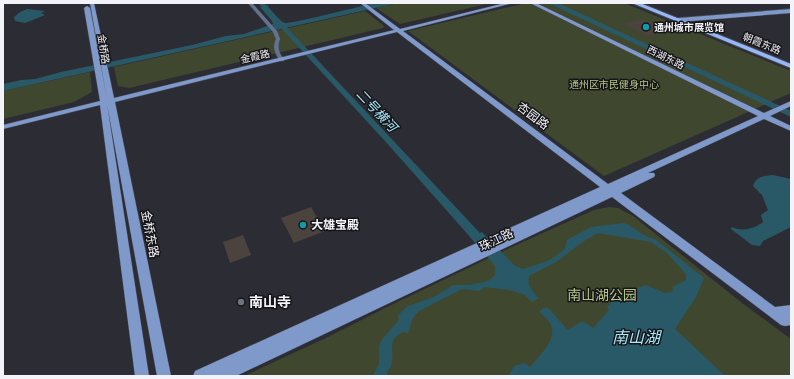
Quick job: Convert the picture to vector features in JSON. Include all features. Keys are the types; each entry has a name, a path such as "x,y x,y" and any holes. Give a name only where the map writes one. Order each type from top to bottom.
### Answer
{"main road":[{"name":"朝霞东路","path":"636,3 791,63"},
{"name":"朝霞东路","path":"642,3 791,66"}],"street":[{"name":"金桥路","path":"86,3 97,67 107,99"},
{"name":"金桥路","path":"92,3 104,65 107,99"},
{"path":"250,3 275,32 278,39 275,45 276,52 280,58"},
{"name":"金霞路","path":"3,123 310,51 502,3"},
{"name":"金霞路","path":"397,29 511,3"},
{"name":"西湖东路","path":"532,3 791,130"},
{"name":"杏园路","path":"363,4 774,312"},
{"path":"681,20 791,11"},
{"path":"107,99 142,376"},
{"name":"金霞路","path":"3,127 107,99"},
{"name":"金桥东路","path":"107,99 164,376"},
{"name":"珠江路","path":"200,376 497,243 785,109"},
{"name":"珠江路","path":"222,376 477,252"},
{"path":"774,312 791,310"},
{"path":"774,312 789,322"}],"green space":[{"path":"398,3 491,3 400,24 376,8"},
{"name":"通州区市民健身中心","path":"526,3 624,3 791,71 791,93 604,176 408,31"},
{"path":"365,11 384,26 383,28 129,88 118,86 114,67"},
{"path":"90,72 92,92 74,102 3,119 3,91"},
{"name":"南山湖公园","path":"609,207 618,208 633,216 742,303 791,339 791,376 244,376 326,338 514,246 594,210"}],"water":[{"path":"372,3 398,3 3,91 3,84 35,79 61,72 192,45 226,36 244,34 273,24 260,7 267,5 282,22 290,23"},
{"path":"548,3 558,3 791,111 791,117"},
{"path":"27,9 45,11 41,13 45,15 25,23 15,21 14,17"},
{"path":"773,175 791,179 791,227 763,241 760,246 752,245 731,229 732,227 736,229 748,229 763,222 761,215 768,210 762,195 753,186 758,178"},
{"name":"南山湖","path":"624,223 655,239 704,278 696,297 675,329 725,376 509,376 514,366 525,363 530,367 550,341 552,329 550,323 539,311 547,307 568,330 581,322 586,323 593,328 609,310 607,307 620,294 646,285 665,293 672,292 673,287 686,280 686,274 668,254 651,242 598,233 584,241 556,262 529,276 531,288 539,298 532,302 525,295 510,290 484,287 479,291 462,289 419,311 413,318 408,333 403,332 393,341 392,363 386,376 373,376 379,364 379,346 383,338 399,320 398,315 408,306 434,297 453,285 470,285 483,282 490,280 495,275 495,266 470,237 482,232 515,266 523,269 550,260 565,249 567,240 591,227"}],"building":[{"name":"通州城市展览馆","path":"643,19 669,30 648,36 623,24"},
{"name":"大雄宝殿","path":"311,207 325,231 294,243 281,218"},
{"path":"243,235 251,255 230,263 223,242"}],"waterway":[{"name":"二号横河","path":"261,3 475,235"}],"place":[{"name":"通州城市展览馆","path":"646,27"},
{"name":"大雄宝殿","path":"303,225"},
{"name":"南山寺","path":"241,302"}]}
